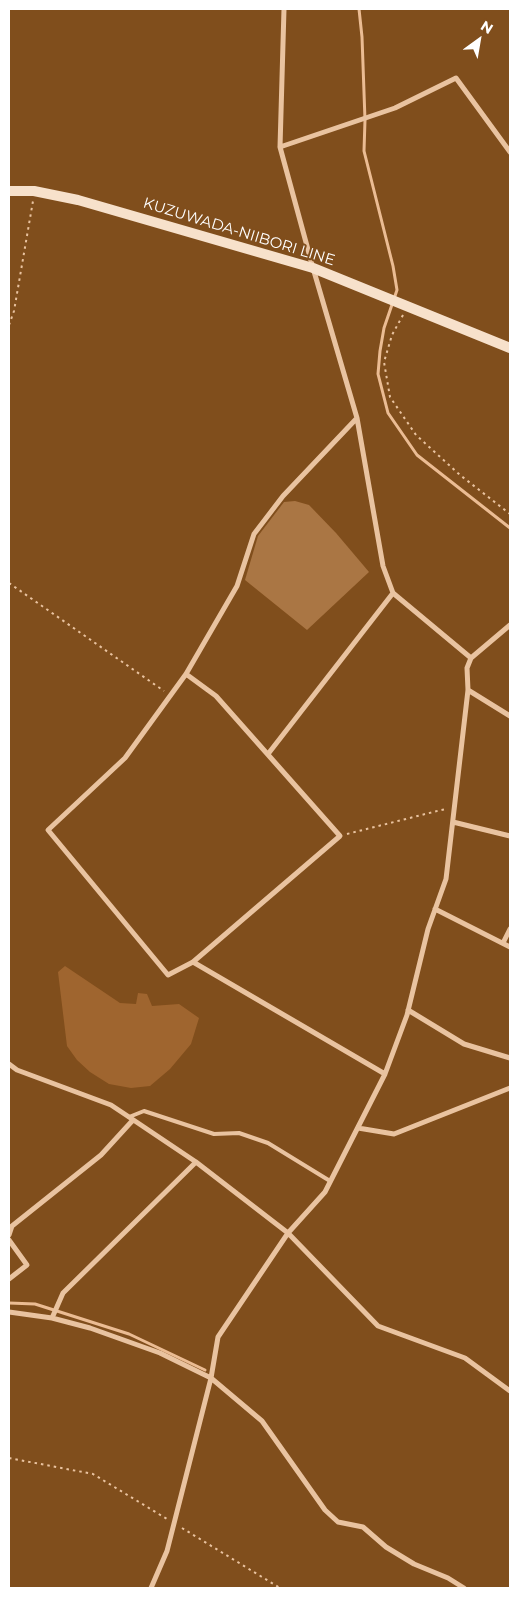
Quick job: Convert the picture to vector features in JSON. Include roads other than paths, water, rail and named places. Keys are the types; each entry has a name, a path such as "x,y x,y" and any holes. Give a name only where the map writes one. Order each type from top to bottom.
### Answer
{"main road":[{"name":"KUZUWADA-NIIBORI LINE","path":"9,191 34,192 78,200 313,268 510,348"}],"street":[{"path":"284,9 280,147 313,268 358,418 383,566 393,593 471,658"},
{"path":"280,147 395,108 456,78 510,152"},
{"path":"186,674 216,696 340,836 193,962 168,975 48,830 124,758 186,674 237,586 254,534 283,496 358,418"},
{"path":"268,754 393,593"},
{"path":"151,1588 167,1551 211,1378 218,1336 288,1233 324,1192 385,1074 408,1010 428,929 446,879 468,690 467,668 471,658 510,625"},
{"path":"468,690 510,716"},
{"path":"453,822 510,836"},
{"path":"435,909 510,947"},
{"path":"503,942 510,929"},
{"path":"193,962 385,1074"},
{"path":"408,1010 464,1044 510,1058"},
{"path":"9,1064 17,1070 111,1106 131,1118 196,1162 288,1233 378,1326 465,1358 510,1391"},
{"path":"358,1128 394,1134 510,1088"},
{"path":"9,1235 12,1226 101,1155 131,1118"},
{"path":"53,1317 63,1293 196,1162"},
{"path":"9,1240 27,1265 9,1279"},
{"path":"9,1312 53,1317 90,1328 160,1353 211,1378 262,1421 325,1510 338,1522 363,1527 386,1547 414,1564 448,1578 464,1588"}],"lane":[{"path":"131,1118 144,1111 214,1134 239,1133 268,1143 330,1181"}],"waterway":[{"path":"359,9 365,120 364,151 393,266 397,290 384,328 378,374 388,413 417,455 510,528"},
{"path":"9,1303 35,1304 129,1334 205,1370"}]}
